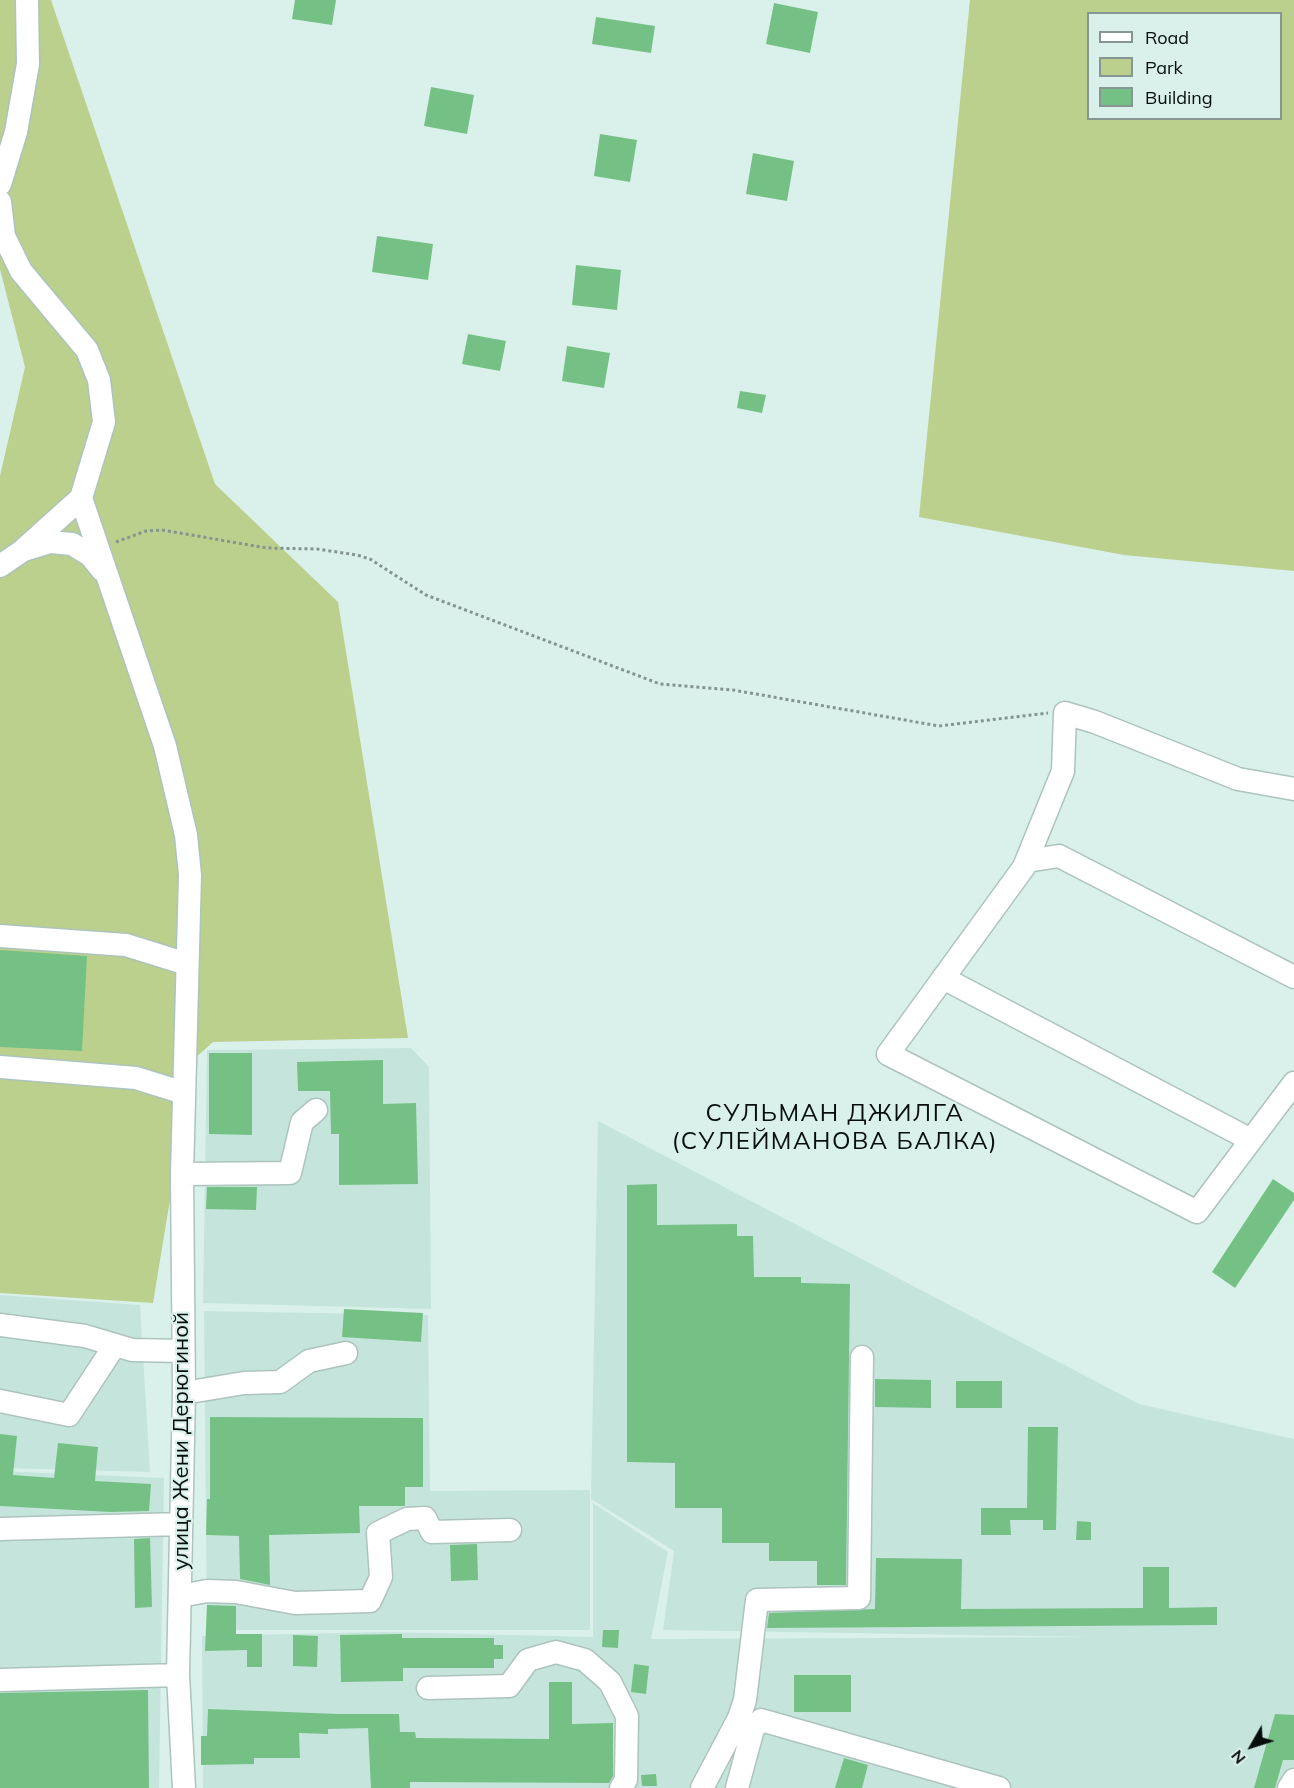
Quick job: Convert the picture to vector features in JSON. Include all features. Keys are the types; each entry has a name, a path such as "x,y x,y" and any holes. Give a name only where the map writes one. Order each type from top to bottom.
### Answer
{"street":[{"path":"0,184 16,132 28,64 27,0"},
{"path":"0,202 4,236 21,271 87,350 99,380 104,422 81,498 22,551 0,566"},
{"name":"улица Жени Дерюгиной","path":"81,498 165,746 186,834 190,875 182,1174 184,1393 178,1675 184,1788"},
{"path":"22,551 50,542 72,544 90,555 105,573"},
{"path":"1294,789 1238,779 1065,713 1063,771 1027,861 888,1054 1197,1212 1294,1083"},
{"path":"1027,861 1059,856 1294,977"},
{"path":"0,936 126,945 187,964"},
{"path":"943,978 1251,1140"},
{"path":"0,1066 136,1078 184,1094"},
{"path":"182,1174 290,1173 302,1122 316,1110"},
{"path":"0,1325 85,1336 132,1350 183,1351"},
{"path":"0,1401 69,1414 115,1345"},
{"path":"184,1393 244,1383 280,1382 309,1361 346,1353"},
{"path":"702,1788 739,1718 745,1700 756,1600 859,1598 861,1357"},
{"path":"180,1596 207,1591 236,1592 295,1603 370,1601 381,1577 378,1533 407,1519 425,1518 432,1532 510,1530"},
{"path":"0,1529 181,1524"},
{"path":"428,1688 509,1686 528,1660 556,1652 585,1660 610,1682 627,1716 626,1780 621,1788"},
{"path":"0,1680 178,1675"},
{"path":"737,1788 753,1729 761,1720 999,1788"},
{"path":"1289,1788 1294,1780"}],"path":[{"path":"98,551 146,531 162,530 257,546 317,549 357,555 370,559 426,595 660,684 733,690 939,726 1065,713"}],"shaded area":[{"path":"411,1048 429,1067 431,1309 203,1303 207,1050"},
{"path":"598,1121 1139,1404 1294,1439 1294,1788 203,1788 202,1636 384,1632 593,1637 593,1503 668,1552 651,1639 1091,1637 663,1630 674,1551 591,1499"},
{"path":"0,1295 140,1305 150,1472 0,1468"},
{"path":"204,1311 428,1315 430,1491 590,1490 590,1630 207,1630"},
{"path":"0,1471 164,1478 159,1788 0,1788"}],"green space":[{"path":"0,0 51,0 215,484 338,602 408,1038 213,1042 193,1060 153,1303 0,1293 0,476 25,367 0,269"},
{"path":"970,0 1294,0 1294,571 1124,555 919,517"}],"building":[{"path":"295,0 336,0 332,25 292,19"},
{"path":"774,3 818,12 810,53 766,44"},
{"path":"596,17 655,26 651,53 592,44"},
{"path":"431,87 474,95 467,134 424,126"},
{"path":"600,134 637,140 630,182 594,176"},
{"path":"753,153 794,161 787,201 746,194"},
{"path":"377,236 433,244 428,280 372,272"},
{"path":"576,265 621,270 617,310 572,305"},
{"path":"468,334 506,341 500,371 462,364"},
{"path":"567,346 610,353 604,388 562,381"},
{"path":"740,391 766,395 762,413 737,408"},
{"path":"0,950 87,956 82,1051 0,1047"},
{"path":"209,1053 252,1053 252,1135 209,1134"},
{"path":"383,1060 383,1104 416,1103 418,1184 339,1185 339,1134 331,1134 330,1091 298,1091 297,1062"},
{"path":"1273,1179 1294,1193 1294,1200 1235,1288 1212,1272"},
{"path":"657,1184 657,1225 737,1224 737,1236 753,1236 754,1277 801,1277 801,1283 850,1284 846,1585 817,1585 817,1561 769,1561 769,1543 722,1543 722,1508 675,1508 675,1463 627,1462 627,1185"},
{"path":"207,1187 257,1187 256,1210 206,1209"},
{"path":"344,1309 423,1313 421,1342 342,1337"},
{"path":"875,1379 931,1380 931,1408 875,1407"},
{"path":"956,1381 1002,1381 1002,1408 956,1408"},
{"path":"210,1417 423,1418 423,1487 405,1487 405,1506 359,1506 360,1533 269,1535 270,1585 240,1579 239,1536 206,1535 207,1499 210,1499"},
{"path":"1028,1427 1058,1427 1056,1530 1043,1530 1043,1520 1010,1520 1011,1535 981,1535 981,1508 1027,1508"},
{"path":"0,1434 17,1436 13,1475 54,1478 58,1443 98,1447 95,1481 151,1484 149,1511 111,1512 0,1506"},
{"path":"1077,1521 1091,1522 1091,1540 1076,1540"},
{"path":"150,1538 152,1607 135,1608 134,1539"},
{"path":"477,1544 478,1580 451,1581 450,1545"},
{"path":"876,1558 962,1559 961,1609 1143,1608 1143,1567 1169,1567 1169,1608 1217,1607 1217,1625 767,1628 769,1613 875,1609"},
{"path":"207,1605 236,1606 236,1634 262,1634 262,1667 247,1667 247,1650 205,1651"},
{"path":"603,1630 619,1630 618,1648 602,1647"},
{"path":"402,1634 402,1638 494,1638 494,1645 503,1645 503,1659 494,1659 494,1668 403,1668 403,1681 341,1682 340,1635"},
{"path":"293,1635 318,1636 317,1667 293,1666"},
{"path":"634,1664 649,1666 646,1694 631,1692"},
{"path":"794,1675 851,1675 851,1712 794,1712"},
{"path":"549,1682 572,1682 572,1724 613,1723 613,1776 609,1783 410,1782 410,1788 371,1788 368,1728 328,1729 328,1734 299,1733 300,1758 254,1758 254,1764 201,1765 201,1736 207,1736 208,1709 399,1714 400,1732 415,1732 416,1738 549,1739"},
{"path":"148,1690 149,1788 0,1788 0,1693"},
{"path":"1275,1714 1294,1715 1294,1760 1283,1760 1275,1788 1254,1788"},
{"path":"844,1758 868,1765 862,1788 835,1788"},
{"path":"656,1774 657,1786 642,1786 641,1775"}],"district":[{"name":"СУЛЬМАН ДЖИЛГА (СУЛЕЙМАНОВА БАЛКА)","path":"835,1128"}]}
